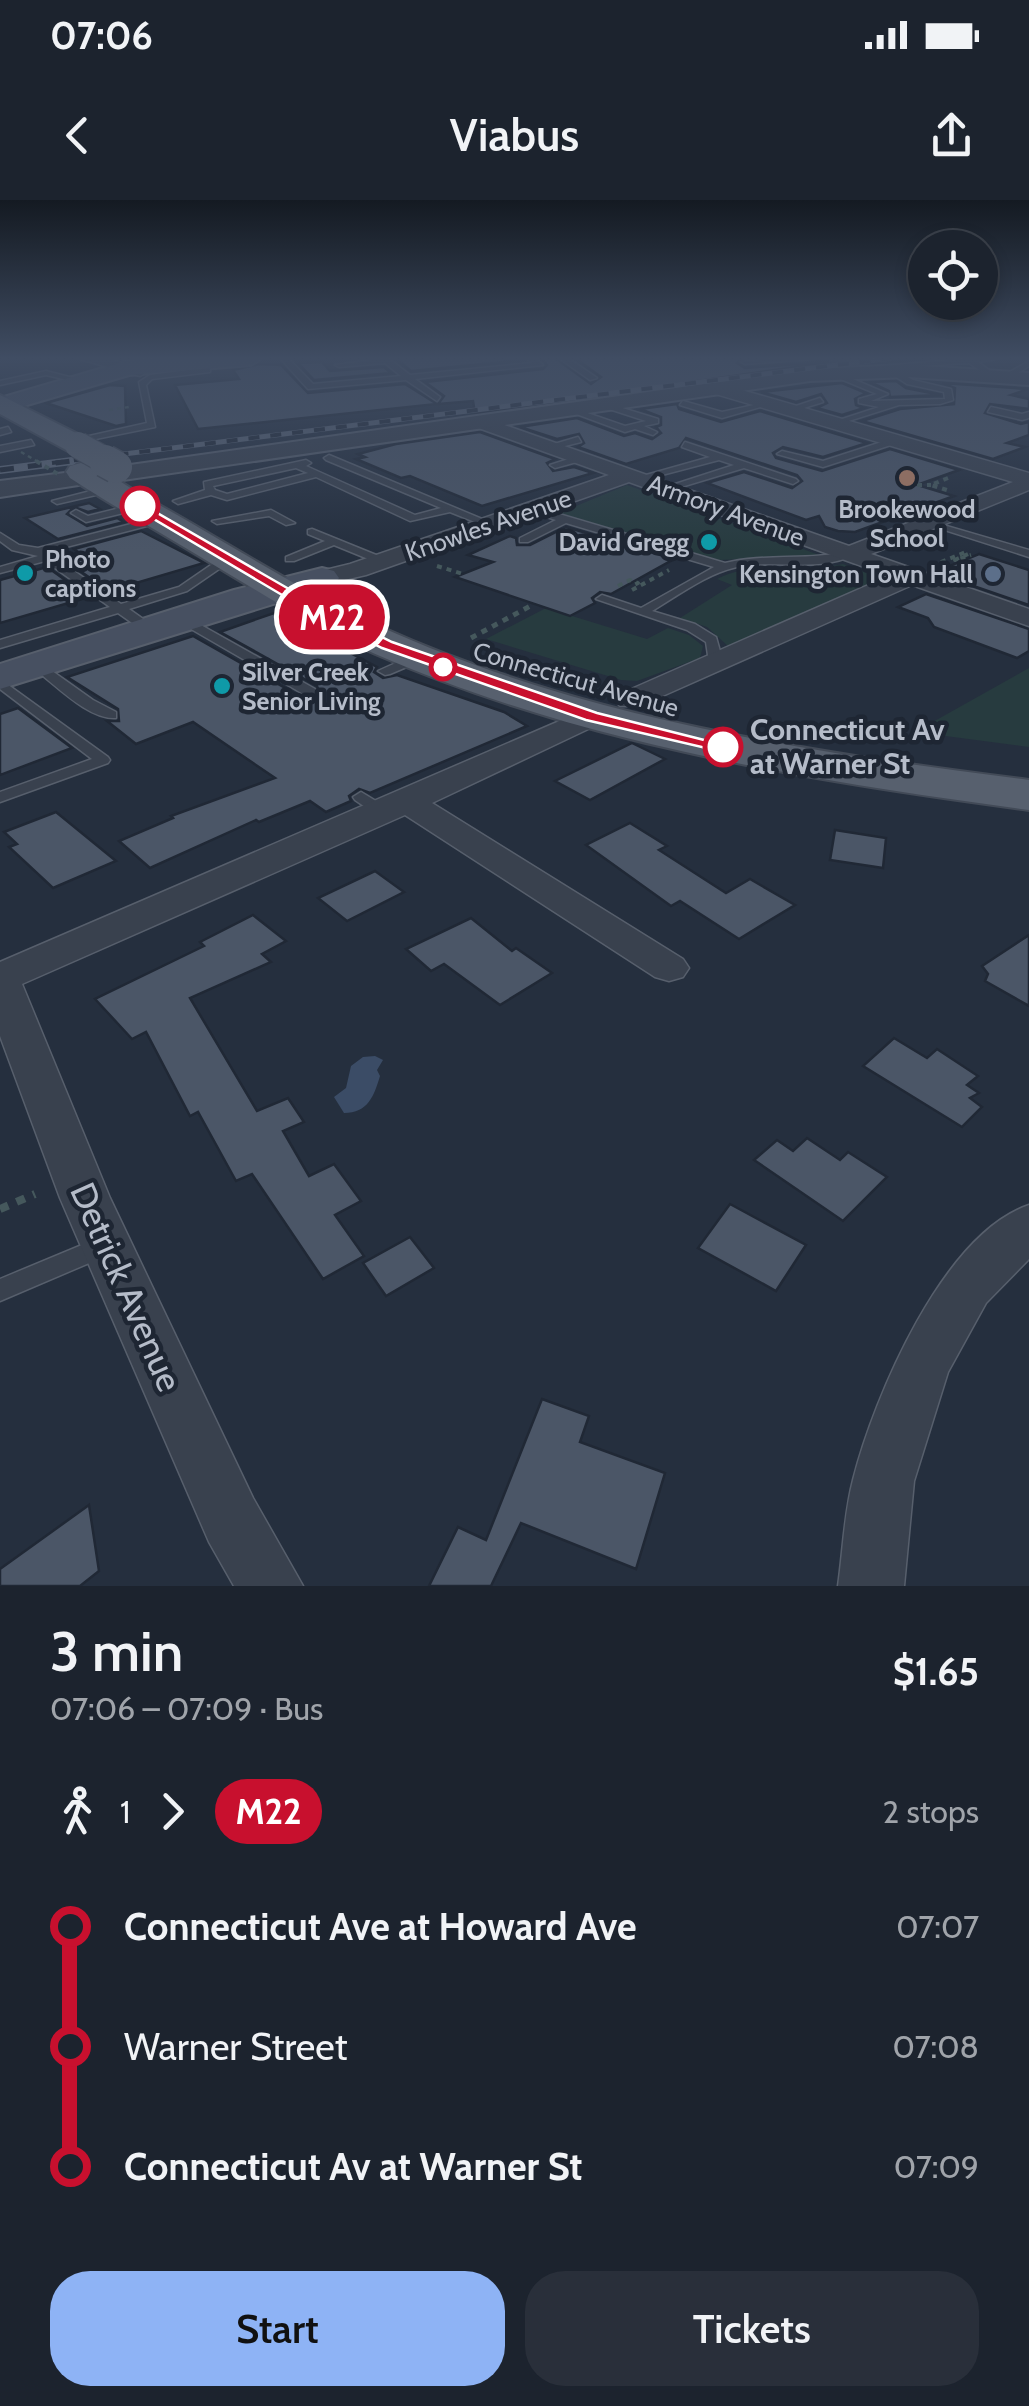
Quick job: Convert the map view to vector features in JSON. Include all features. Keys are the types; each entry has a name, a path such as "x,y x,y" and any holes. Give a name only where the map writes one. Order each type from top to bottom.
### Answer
{"main road":[{"path":"53,443 78,423"},
{"name":"Connecticut Avenue","path":"53,443 214,506 346,594 482,655 696,742 828,766 1029,794"},
{"name":"Connecticut Avenue","path":"53,443 233,562 306,567 402,664 611,708 1029,765"},
{"name":"Knowles Avenue","path":"0,680 150,619 306,567"}],"street":[{"path":"0,489 53,443 311,456 477,423"},
{"name":"Armory Avenue","path":"481,423 552,456 579,449 636,477 1029,618"},
{"path":"831,423 1029,481"},
{"name":"Knowles Avenue","path":"306,567 382,561 636,477"},
{"path":"850,554 1029,481"},
{"path":"0,979 384,804 911,576"},
{"path":"384,804 669,968"},
{"name":"Detrick Avenue","path":"0,979 106,1244 231,1520 270,1586"},
{"path":"871,1586 883,1481 922,1364 967,1288 1029,1226"}],"lane":[{"path":"135,423 136,428"},
{"path":"53,443 152,426 151,423"},
{"path":"607,423 625,429 658,424 654,423"},
{"path":"836,424 840,423"},
{"path":"782,454 823,464 894,441"},
{"path":"53,443 57,502"},
{"path":"53,443 57,502"},
{"path":"53,443 86,519 57,502"},
{"path":"43,554 53,443"},
{"path":"685,446 793,482"},
{"path":"311,456 317,474"},
{"path":"214,506 206,484 311,456 489,524"},
{"path":"636,477 719,457"},
{"path":"668,488 744,465"},
{"path":"214,506 227,497 317,474 414,519 452,508"},
{"path":"214,506 270,513 290,523"},
{"path":"532,510 725,567"},
{"path":"524,540 565,519"},
{"path":"930,522 1029,554"},
{"path":"312,532 306,567 382,561"},
{"path":"0,536 16,548 43,554 150,619 310,692"},
{"path":"0,570 43,554"},
{"path":"642,612 725,567 744,562 812,564 850,554"},
{"path":"0,644 150,619 197,579 233,562"},
{"path":"602,599 690,627 712,640 716,662"},
{"path":"38,665 88,703 111,715"},
{"path":"0,680 103,760 0,797"},
{"path":"0,1290 106,1244"}],"path":[{"path":"932,485 961,474"},
{"path":"917,485 957,493"},
{"path":"471,638 534,604"},
{"path":"0,1209 35,1194"}],"green space":[{"path":"627,485 822,556 719,560 559,513"},
{"path":"843,564 883,579 729,647 707,627 680,618 732,585 717,579 732,573"},
{"path":"546,608 647,639 668,628 689,635 703,646 700,658 637,681 621,680 486,639"},
{"path":"1029,668 1029,747 915,732"}],"water":[{"path":"363,1057 383,1060 372,1096 364,1107 344,1113 334,1097 346,1088 351,1066"}],"building":[{"path":"195,423 258,423 198,429"},
{"path":"589,423 624,436 635,433 652,439 661,433 656,427 799,423 867,443 823,457 783,447 773,453 776,458 822,471 890,449 959,470 917,485 954,496 855,532 838,531 825,527 819,516 806,520 707,483 744,472 792,488 802,481 797,475 686,438 679,448 626,464 578,447 584,443 579,434 557,439 520,427"},
{"path":"868,423 1029,423 1029,435 1007,443 1025,447 993,459"},
{"path":"480,432 555,459 547,463 553,471 574,467 593,473 482,506 356,459 365,457 358,454 396,444"},
{"path":"89,503 100,509 88,512 74,507 67,514 87,526 117,518 124,522 58,539 25,518"},
{"path":"566,527 674,559 611,594 600,592 592,598 595,603 570,616 455,577 493,562 468,555 510,536 516,538 517,545 530,545"},
{"path":"141,531 204,563 109,591 67,562 85,557 74,549"},
{"name":"Kensington Town Hall","path":"979,554 1029,570 1029,605 956,580 964,576 942,569"},
{"path":"47,567 89,597 0,623 0,580"},
{"path":"926,594 1029,629 1029,651 1017,658 934,627 928,618 898,607"},
{"path":"274,613 377,667 374,672 383,678 397,675 504,712 527,726 370,793 359,789 349,796 351,801 326,812 310,801 256,820 150,868 119,841 171,816 275,778 193,722 136,744 107,721 119,721 118,709 67,677 193,636 303,698 315,699 320,694 317,686 220,632"},
{"path":"18,708 72,748 0,775 0,714"},
{"path":"632,743 665,759 590,800 555,781"},
{"path":"56,812 116,861 53,888 9,847 17,844 4,832"},
{"path":"630,823 667,846 659,850 726,893 750,879 795,905 739,939 680,901 671,906 586,845"},
{"path":"835,830 886,838 883,868 830,860"},
{"path":"375,871 404,892 347,921 318,898"},
{"path":"253,915 286,941 262,954 271,962 190,998 257,1111 288,1098 304,1122 283,1131 309,1176 334,1164 361,1201 335,1215 364,1256 323,1279 252,1174 236,1181 198,1112 190,1116 146,1032 132,1039 95,999 204,946 200,942"},
{"path":"471,918 512,951 516,948 552,973 500,1005 444,964 431,971 406,949"},
{"path":"1029,935 1029,1006 985,981 988,974 982,966"},
{"path":"894,1038 927,1058 937,1049 978,1076 967,1085 979,1093 970,1098 982,1107 962,1127 863,1066"},
{"path":"807,1138 840,1160 848,1152 887,1177 843,1221 754,1160 777,1140 793,1151"},
{"path":"730,1204 806,1245 776,1291 698,1248"},
{"path":"410,1237 434,1268 386,1296 363,1263"},
{"path":"542,1399 589,1416 580,1442 665,1473 636,1569 521,1523 491,1586 429,1586 458,1527 486,1540"},
{"path":"89,1505 99,1571 80,1586 0,1586 0,1569"}],"railway":[{"path":"52,463 375,423"},
{"path":"0,470 72,461"}],"bus line":[{"name":"M22","path":"140,506 303,602 387,645 592,716 723,747"}],"place":[{"name":"Brookewood School","path":"907,478"},
{"name":"David Gregg","path":"709,542"},
{"name":"Photo captions","path":"25,573"},
{"name":"Kensington Town Hall","path":"993,574"},
{"name":"Silver Creek Senior Living","path":"222,686"},
{"name":"Connecticut Av at Warner St","path":"723,747"}]}
